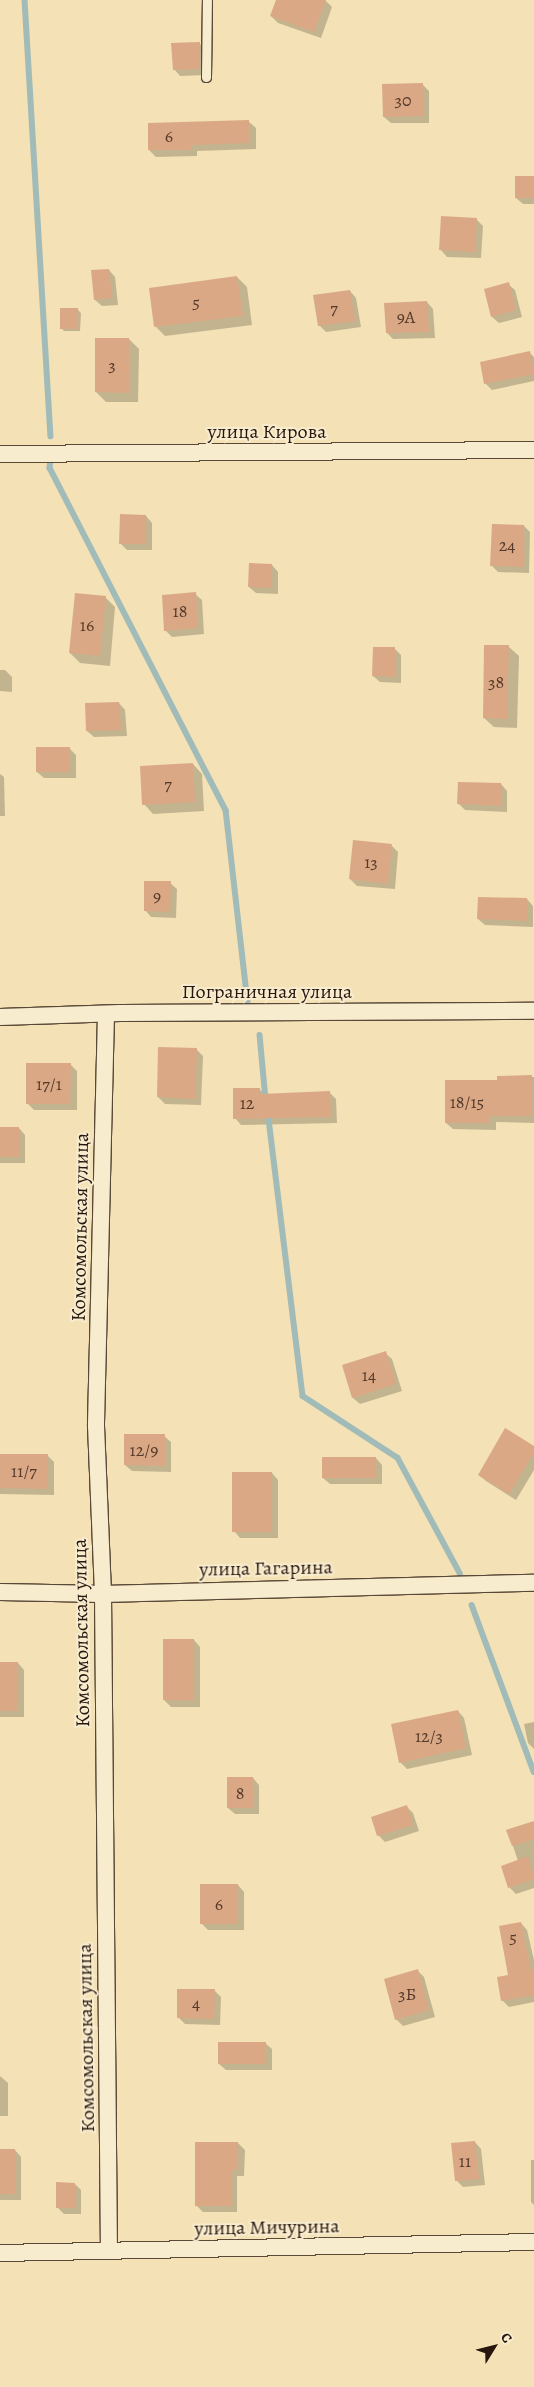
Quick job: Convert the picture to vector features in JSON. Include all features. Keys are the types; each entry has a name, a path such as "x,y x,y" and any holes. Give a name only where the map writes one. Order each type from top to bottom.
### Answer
{"street":[{"name":"улица Кирова","path":"0,454 534,450"},
{"name":"Пограничная улица","path":"0,1017 106,1014 534,1011"},
{"name":"Комсомольская улица","path":"106,1014 96,1426 103,1594 109,2251"},
{"name":"улица Гагарина","path":"0,1592 103,1594 534,1583"},
{"name":"улица Мичурина","path":"0,2253 534,2242"}],"lane":[{"path":"206,77 207,0"}],"building":[{"path":"276,0 326,0 314,32 270,16"},
{"path":"200,42 200,69 173,70 171,43"},
{"path":"423,83 423,116 383,117 382,84"},
{"path":"249,120 250,143 191,145 191,150 148,150 148,123"},
{"path":"515,176 534,176 534,198 515,198"},
{"path":"441,216 477,218 475,252 439,250"},
{"path":"109,269 112,298 94,300 91,270"},
{"path":"237,276 243,316 154,327 149,288"},
{"path":"509,282 516,310 491,317 484,289"},
{"path":"350,290 355,321 318,326 313,295"},
{"path":"427,301 429,332 386,333 384,303"},
{"path":"60,308 78,308 78,329 60,329"},
{"path":"95,338 129,338 129,393 95,392"},
{"path":"530,351 534,374 484,384 480,362"},
{"path":"120,514 146,515 146,544 119,544"},
{"path":"492,524 524,525 523,567 490,566"},
{"path":"249,563 272,564 271,588 248,587"},
{"path":"196,592 198,628 164,631 162,595"},
{"path":"75,593 106,596 100,656 69,653"},
{"path":"484,645 509,645 507,719 483,718"},
{"path":"373,647 395,647 395,677 372,676"},
{"path":"119,702 121,730 86,731 85,703"},
{"path":"36,747 70,747 70,772 36,772"},
{"path":"193,763 195,802 142,805 140,766"},
{"path":"458,782 501,783 501,806 457,804"},
{"path":"353,840 392,844 388,884 349,879"},
{"path":"144,881 171,881 170,912 144,911"},
{"path":"478,897 527,898 527,921 477,919"},
{"path":"158,1047 197,1048 195,1099 157,1097"},
{"path":"26,1063 71,1063 70,1104 26,1104"},
{"path":"532,1075 532,1116 489,1116 489,1123 445,1123 445,1080 497,1080 497,1076"},
{"path":"233,1088 260,1088 260,1094 330,1091 331,1117 233,1119"},
{"path":"0,1127 19,1127 19,1157 0,1157"},
{"path":"386,1351 396,1384 352,1398 342,1365"},
{"path":"505,1428 534,1446 534,1453 509,1494 478,1475"},
{"path":"124,1434 165,1434 165,1466 124,1465"},
{"path":"0,1454 48,1454 48,1489 0,1488"},
{"path":"322,1457 376,1457 376,1478 322,1478"},
{"path":"232,1472 272,1472 272,1532 232,1532"},
{"path":"163,1639 194,1639 194,1701 163,1700"},
{"path":"0,1662 18,1662 18,1711 0,1711"},
{"path":"458,1710 466,1748 399,1763 391,1724"},
{"path":"227,1777 253,1777 253,1808 227,1808"},
{"path":"407,1805 413,1825 377,1836 371,1817"},
{"path":"534,1821 534,1839 512,1846 506,1830"},
{"path":"528,1856 534,1879 508,1888 501,1866"},
{"path":"200,1884 238,1884 238,1924 200,1924"},
{"path":"521,1922 531,1971 534,1970 534,1995 501,2001 497,1977 508,1975 499,1926"},
{"path":"418,1969 429,2010 395,2020 384,1979"},
{"path":"177,1989 215,1989 214,2019 177,2018"},
{"path":"218,2042 266,2042 266,2064 218,2064"},
{"path":"475,2141 479,2179 455,2181 451,2143"},
{"path":"195,2142 238,2142 238,2170 231,2170 231,2206 195,2206"},
{"path":"0,2149 15,2149 15,2194 0,2194"},
{"path":"56,2182 75,2183 75,2208 56,2208"}],"waterway":[{"path":"25,0 51,436"},
{"path":"51,460 50,468 226,810 248,1003"},
{"path":"260,1035 266,1100"},
{"path":"268,1111 303,1396 398,1458 460,1573"},
{"path":"472,1605 534,1772"}]}
